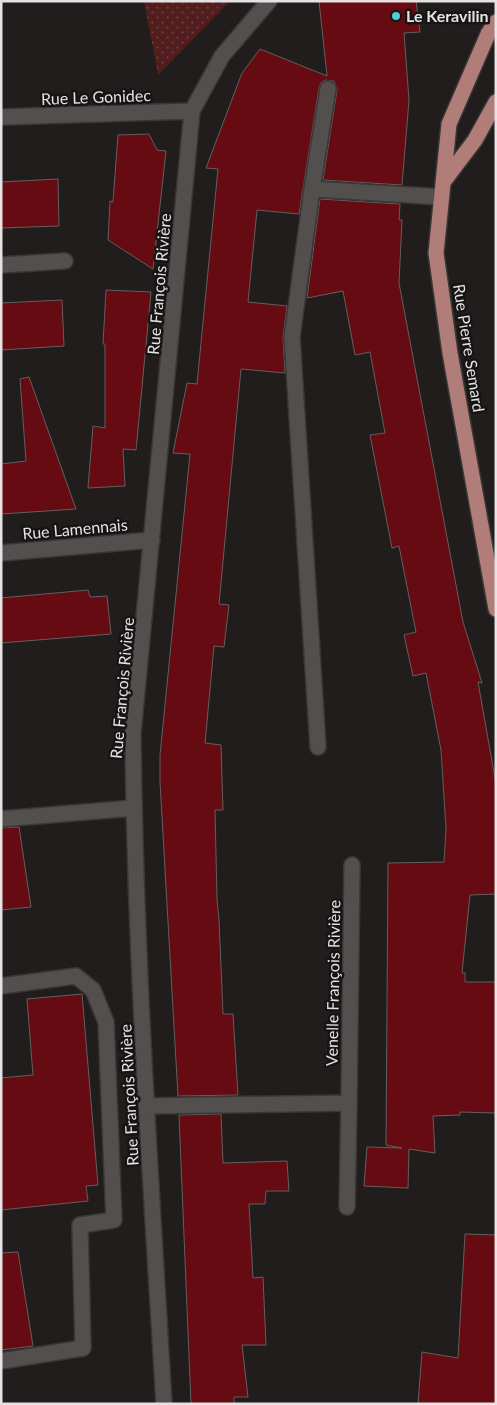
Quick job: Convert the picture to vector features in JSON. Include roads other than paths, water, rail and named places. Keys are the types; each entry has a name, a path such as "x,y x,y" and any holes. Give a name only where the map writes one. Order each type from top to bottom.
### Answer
{"main road":[{"name":"Rue Pierre Semard","path":"496,22 488,34 449,124 436,253 450,353 496,609"},
{"path":"444,181 476,140 496,102"}],"street":[{"name":"Rue François Rivière","path":"164,1404 146,1106 134,808 133,733 192,112 222,56 269,1"},
{"path":"318,747 292,337 328,89"},
{"name":"Rue Le Gonidec","path":"1,117 192,112"},
{"path":"312,189 442,198"},
{"path":"1,265 65,262"},
{"name":"Rue Lamennais","path":"1,553 152,540"},
{"path":"1,819 134,808"},
{"name":"Venelle François Rivière","path":"348,1207 352,864"},
{"path":"1,986 76,976 93,990 106,1022 114,1220 80,1225 83,1348 1,1361"},
{"path":"146,1106 349,1102"}],"place":[{"name":"Le Keravilin","path":"396,16"}]}
